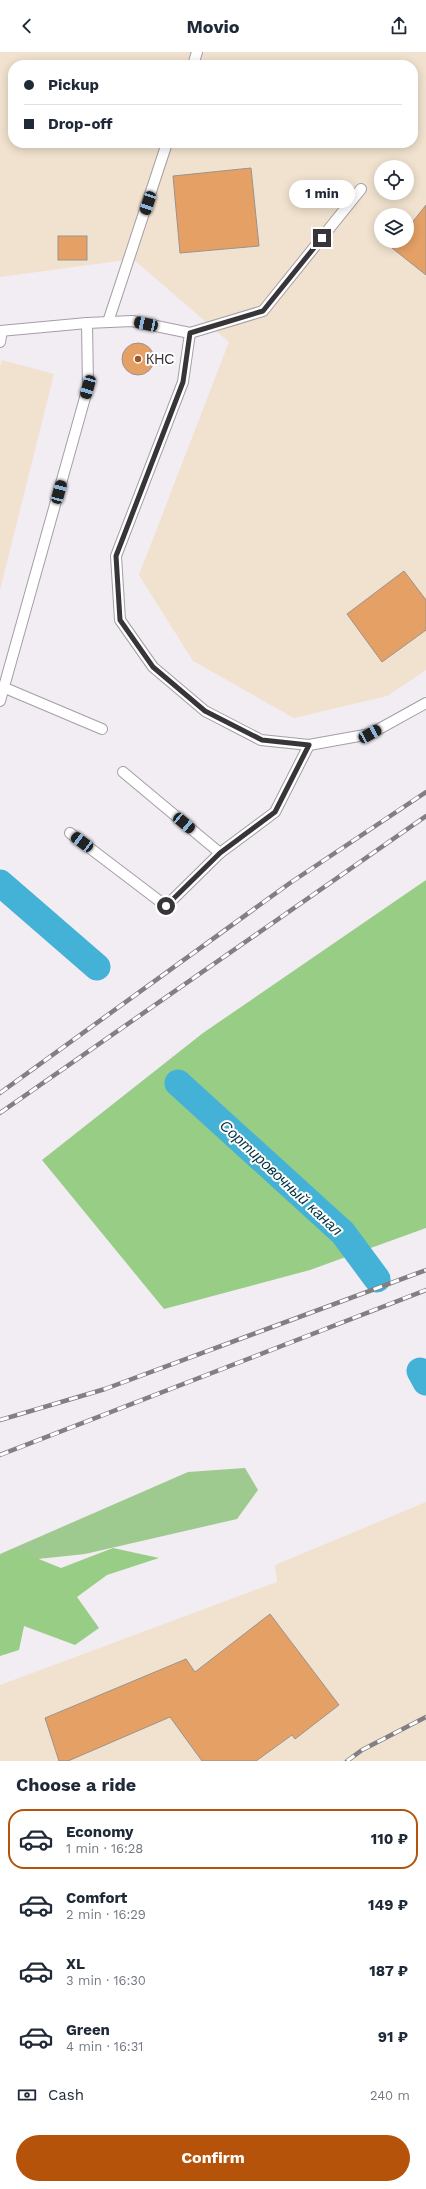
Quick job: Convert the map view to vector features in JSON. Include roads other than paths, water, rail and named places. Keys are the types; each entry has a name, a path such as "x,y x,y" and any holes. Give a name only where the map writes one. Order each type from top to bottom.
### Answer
{"lane":[{"path":"108,322 165,148"},
{"path":"0,342 1,331 108,322 132,321 190,333 263,311 361,189"},
{"path":"0,701 5,688 88,387 87,323"},
{"path":"190,333 183,382 116,556 120,620 153,667 205,711 262,740 309,745 370,734 426,703"},
{"path":"5,688 102,729"},
{"path":"70,833 166,906 220,853 275,812 309,745"},
{"path":"123,772 220,853"}],"waterway":[{"name":"Сортировочный канал","path":"0,883 97,967"},
{"name":"Сортировочный канал","path":"178,1083 343,1233 377,1279"},
{"name":"Сортировочный канал","path":"420,1371 426,1382"}],"railway":[{"path":"0,1093 290,883 426,792"},
{"path":"0,1113 426,816"},
{"path":"0,1420 105,1389 426,1270"},
{"path":"0,1455 426,1290"},
{"path":"347,1761 362,1750 426,1717"}],"place":[{"name":"КНС","path":"138,359"}]}
